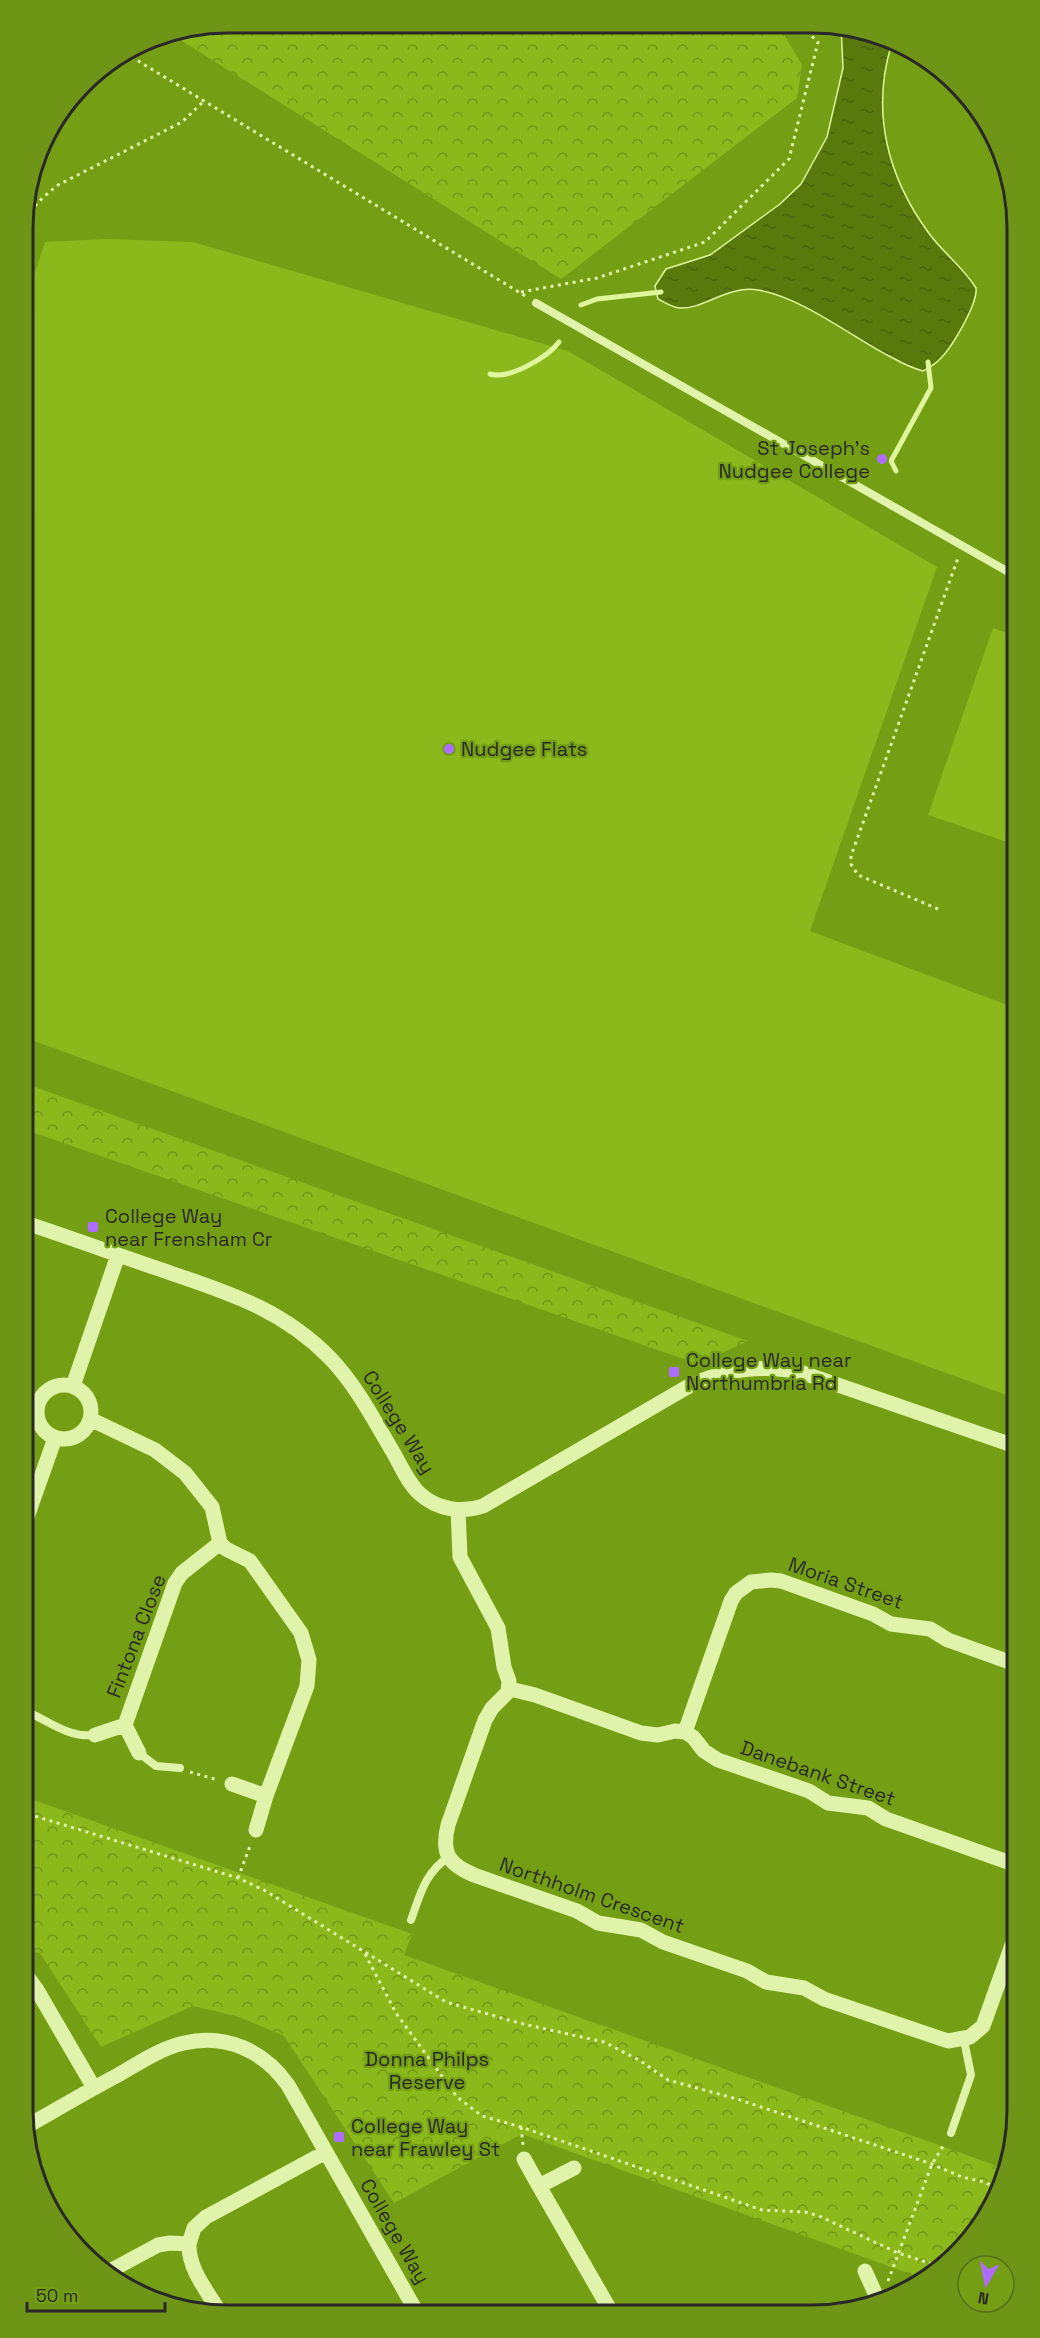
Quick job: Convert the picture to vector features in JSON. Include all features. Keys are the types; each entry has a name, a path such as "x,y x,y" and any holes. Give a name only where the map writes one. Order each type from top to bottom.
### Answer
{"street":[{"name":"College Way","path":"33,1225 237,1296 263,1308 300,1331 342,1371 372,1416 413,1486 428,1500 446,1508 458,1510"},
{"path":"73,1386 118,1255"},
{"path":"448,1857 445,1844 448,1825 485,1720 492,1708 510,1689 498,1628 460,1557 458,1510 470,1509 490,1502 689,1386 736,1370 771,1368 803,1373 1007,1443"},
{"path":"33,1401 56,1386 73,1386 86,1396 91,1411 90,1419 87,1427 72,1438 55,1438 41,1428 33,1405"},
{"path":"90,1419 155,1450 185,1473 212,1507 220,1543 226,1549 244,1557 256,1568 301,1633 309,1660 307,1686 266,1796 256,1830"},
{"path":"33,1500 55,1438"},
{"name":"Fintona Close","path":"139,1753 125,1725 174,1583 182,1573 220,1543"},
{"name":"Moria Street","path":"685,1732 731,1601 743,1587 761,1580 780,1581 873,1614 891,1624 930,1629 948,1640 1007,1661"},
{"path":"510,1689 535,1695 641,1733 658,1735 675,1731 685,1732"},
{"name":"Fintona Close","path":"95,1735 125,1725"},
{"name":"Danebank Street","path":"685,1732 693,1737 704,1751 718,1760 809,1791 828,1803 868,1808 886,1819 1007,1862"},
{"path":"232,1784 266,1796"},
{"name":"Northholm Crescent","path":"448,1857 458,1868 576,1911 598,1923 641,1930 663,1942 747,1971 766,1982 804,1988 824,1999 940,2040 964,2040"},
{"path":"964,2040 976,2033 982,2026 1007,1958"},
{"path":"33,1984 93,2088"},
{"name":"College Way","path":"34,2122 93,2088 176,2045 206,2040 228,2042 252,2051 273,2066 288,2085 414,2305"},
{"path":"215,2305 190,2259 189,2244 194,2228 206,2217 326,2151"},
{"path":"524,2158 607,2305"},
{"path":"539,2186 574,2168"},
{"path":"115,2268 163,2243 189,2244"},
{"path":"865,2271 875,2294"}],"lane":[{"path":"536,303 1007,571"},
{"name":"Fintona Close","path":"33,1715 81,1737 95,1735"},
{"name":"Fintona Close","path":"139,1753 156,1766 180,1768"},
{"path":"411,1920 427,1878 435,1867 448,1857"},
{"path":"951,2133 971,2075 964,2040"}],"path":[{"path":"519,292 597,278 705,242 789,159 818,42 808,33"},
{"path":"133,58 536,303"},
{"path":"34,207 58,184 182,122 205,100"},
{"path":"938,909 858,875 851,864 851,856 954,568 965,546"},
{"path":"180,1768 232,1784"},
{"path":"33,1816 238,1878 264,1890 446,2002 519,2024 604,2042 639,2060 668,2080 737,2099 992,2186"},
{"path":"238,1878 256,1830"},
{"path":"364,1952 396,2013 457,2097 482,2116 521,2127 762,2210 805,2212 819,2216 898,2253 932,2264"},
{"path":"887,2284 932,2164 951,2133"}],"green space":[{"path":"228,33 783,33 802,65 797,98 561,279 180,39"},
{"name":"Nudgee Flats","path":"107,239 193,242 568,351 937,567 810,931 1007,1005 1007,1395 33,1041 33,279 45,242"},
{"path":"993,628 1007,633 1007,842 928,815"},
{"path":"33,1086 748,1341 698,1364 33,1132"},
{"name":"Donna Philps Reserve","path":"33,1800 412,1934 404,1955 998,2166 981,2208 959,2239 941,2257 914,2275 522,2134 394,2203 284,2036 239,2017 193,2006 101,2047 40,1953 33,1952"}],"water":[{"path":"841,36 875,43 890,50 885,71 883,120 893,167 914,211 928,232 976,288 973,304 957,337 939,360 923,371 910,367 809,309 775,294 747,289 688,308 670,306 658,299 655,286 666,269 710,255 780,204 801,184 827,137 843,68"}],"waterway":[{"path":"581,305 597,299 661,292"},
{"path":"490,374 507,374 528,366 559,342"},
{"path":"896,471 891,461 931,388 928,362"}],"place":[{"name":"St Joseph's Nudgee College","path":"882,459"},
{"name":"Nudgee Flats","path":"449,749"},
{"name":"College Way near Frensham Cr","path":"93,1227"},
{"name":"College Way near Northumbria Rd","path":"674,1372"},
{"name":"College Way near Frawley St","path":"339,2137"}]}
